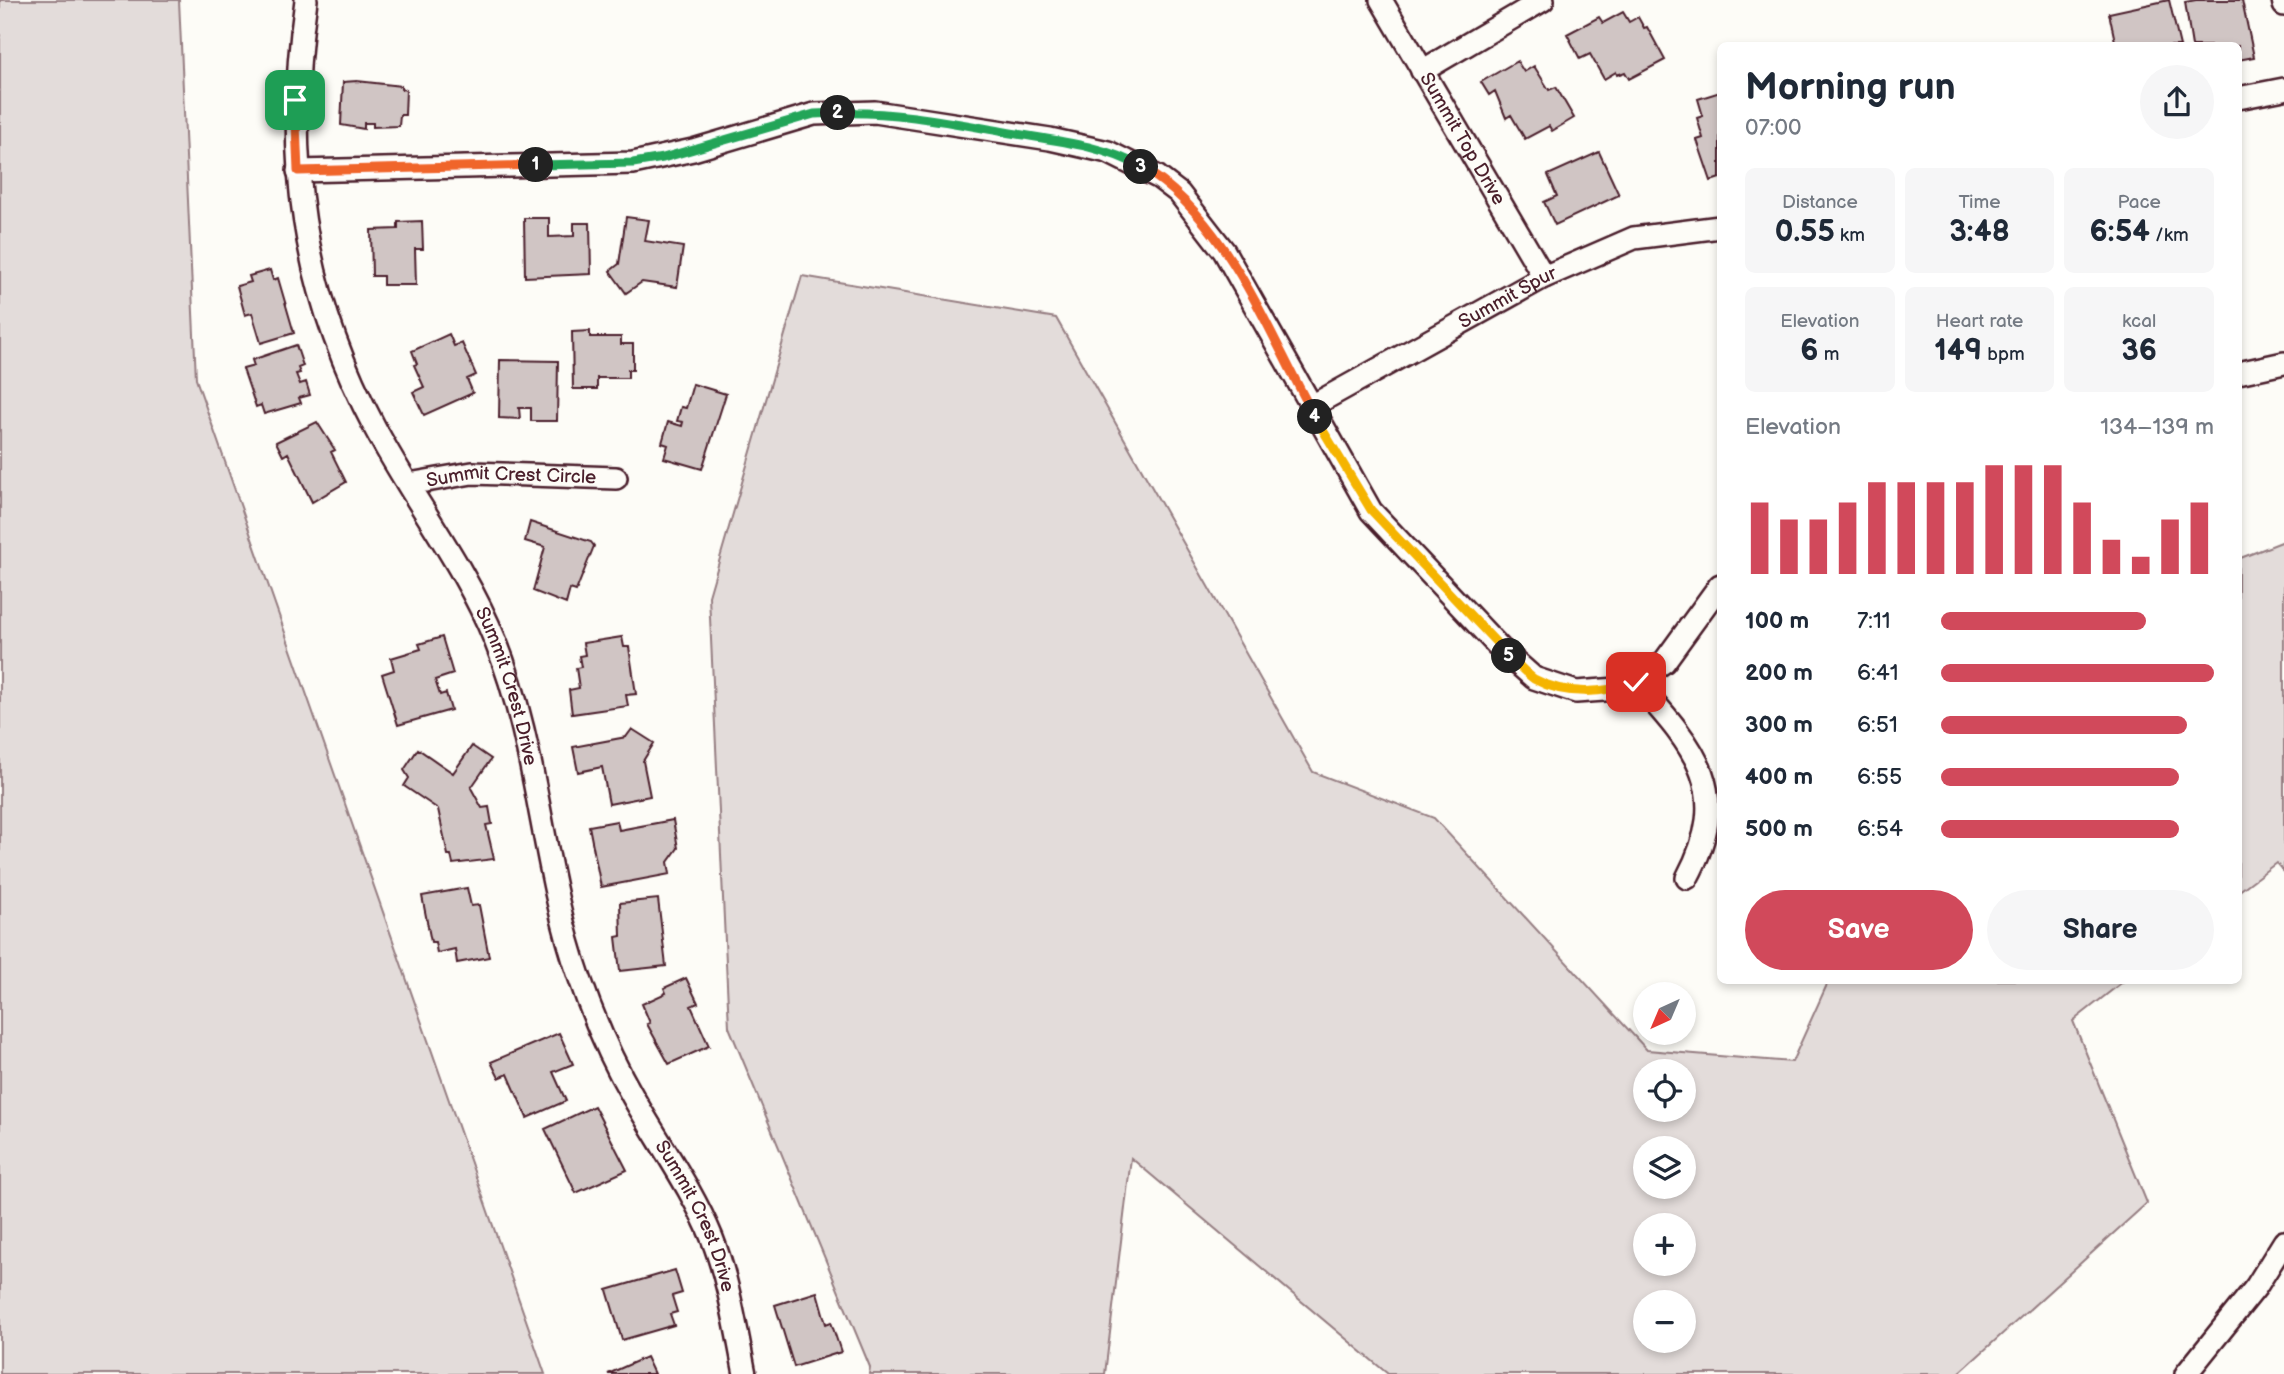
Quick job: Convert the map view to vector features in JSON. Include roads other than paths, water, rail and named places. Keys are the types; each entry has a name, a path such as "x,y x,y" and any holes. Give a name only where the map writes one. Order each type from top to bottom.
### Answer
{"street":[{"name":"Summit Crest Drive","path":"306,0 295,100 298,171 312,258 327,316 355,386 473,593 495,641 513,694 565,926 579,976 612,1058 711,1236 726,1278 745,1374"},
{"name":"Summit Top Drive","path":"1381,0 1544,277"},
{"path":"1422,71 1543,0"},
{"path":"2283,0 2284,5"},
{"path":"2242,97 2284,89"},
{"path":"298,171 633,163 693,150 814,114 876,112 1037,137 1108,152 1158,177 1196,211 1224,251 1310,407 1371,510 1500,648 1534,678 1576,692 1618,689 1636,682 1664,662 1717,589"},
{"name":"Summit Spur","path":"1310,407 1544,277 1634,238 1717,226"},
{"path":"2242,372 2284,363"},
{"name":"Summit Crest Circle","path":"409,484 472,473 546,473 616,478"},
{"path":"1636,682 1693,752 1706,780 1708,827 1687,878"},
{"path":"2186,1374 2256,1287 2284,1242"}]}
